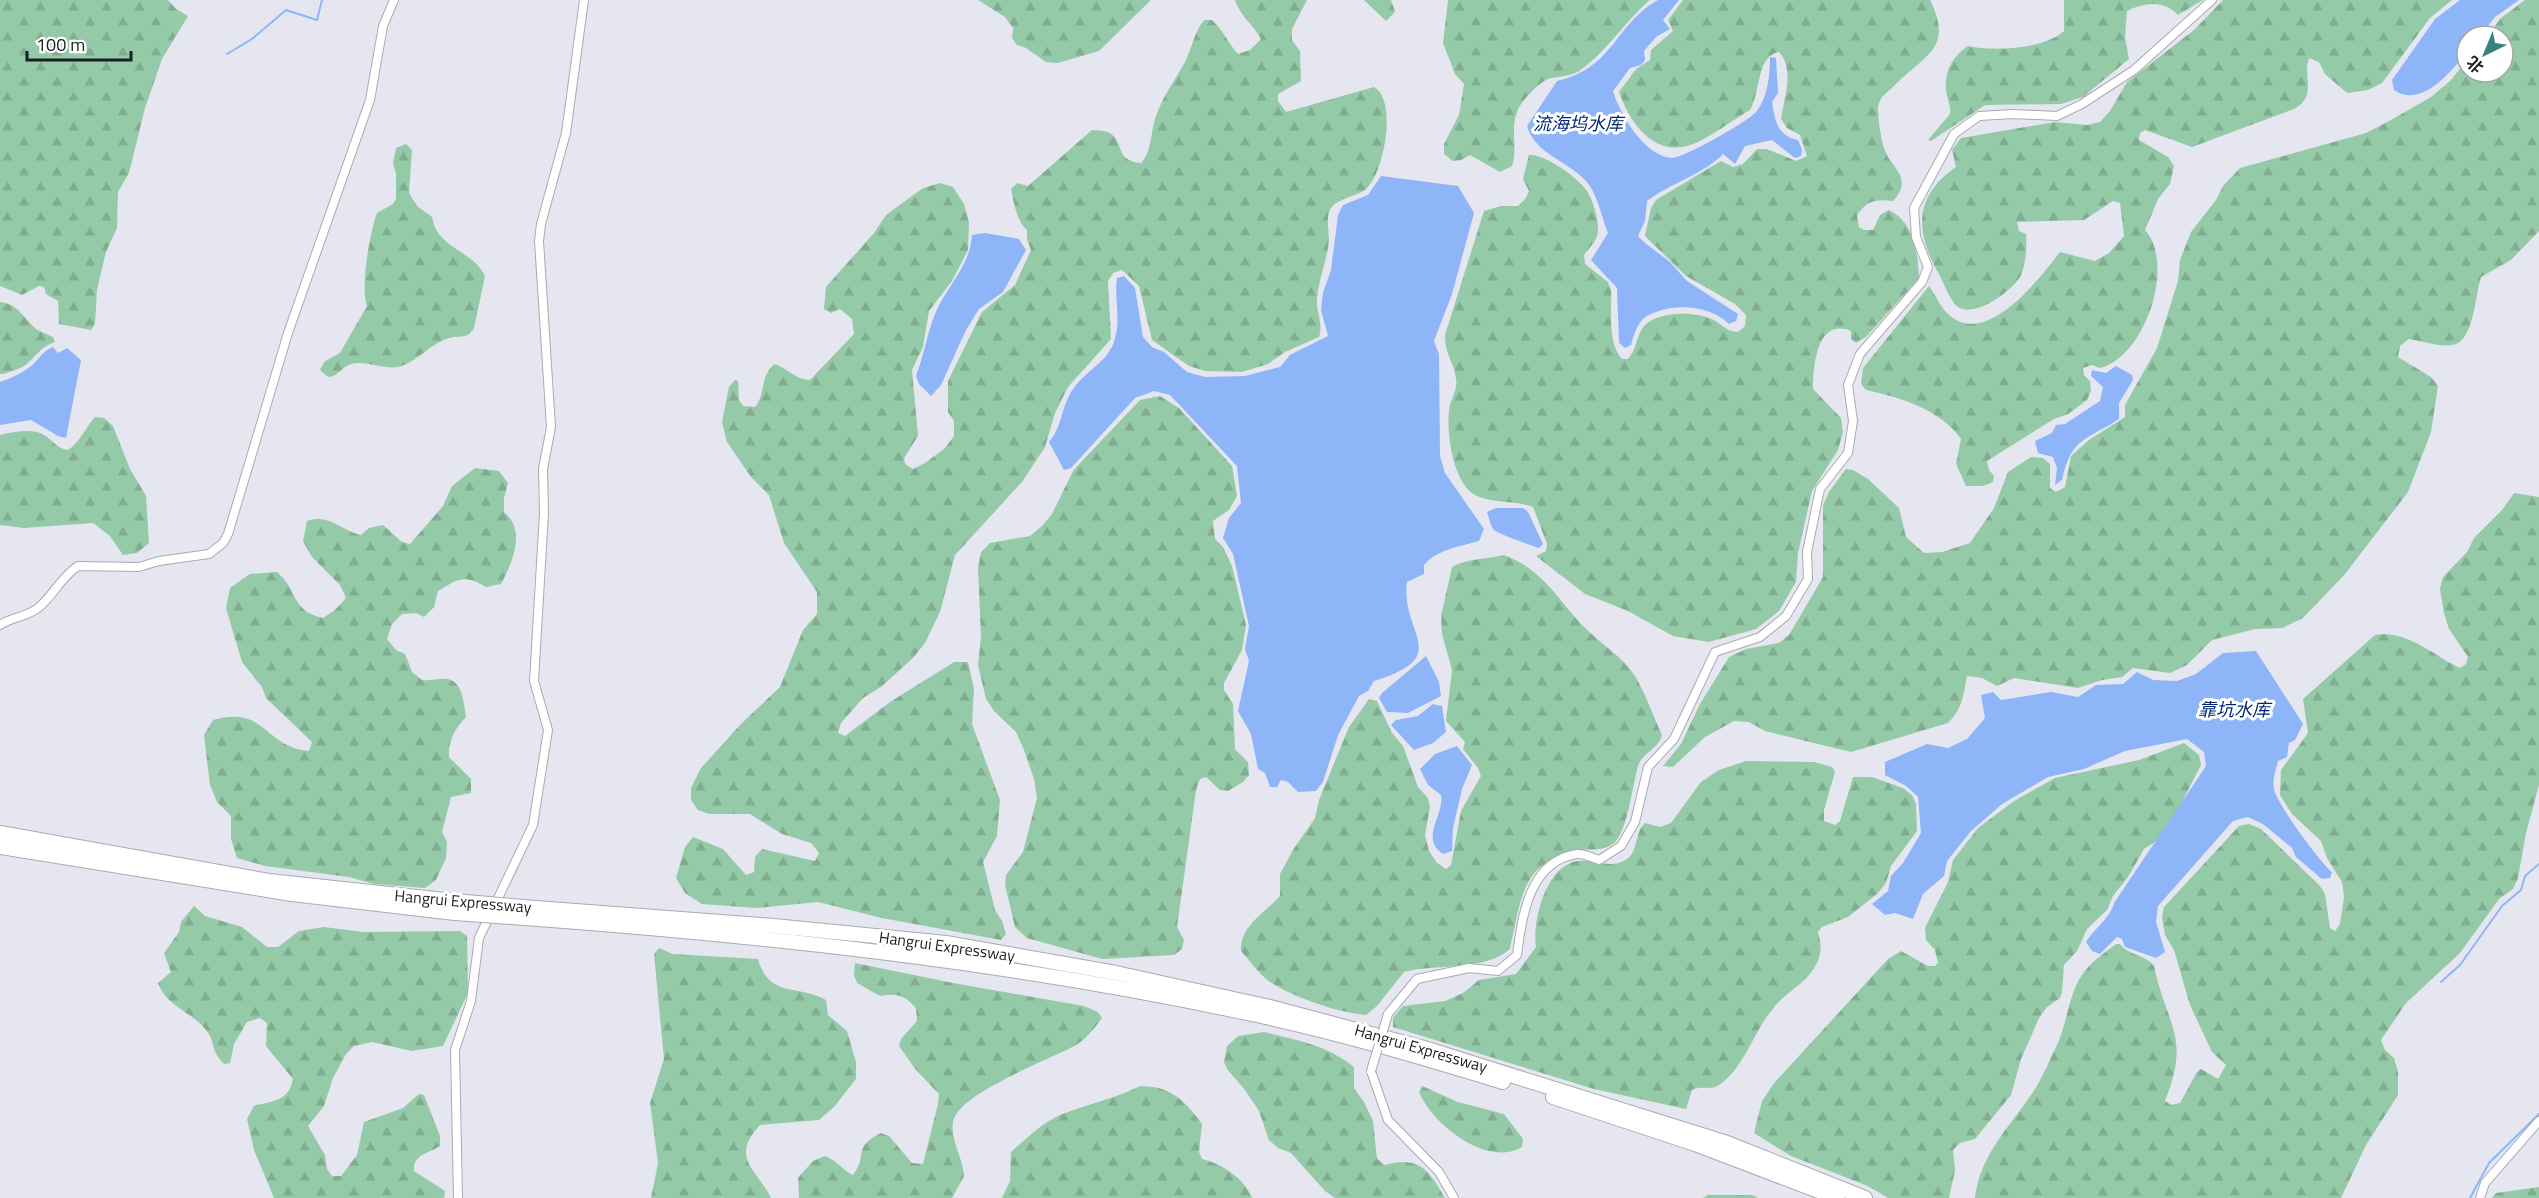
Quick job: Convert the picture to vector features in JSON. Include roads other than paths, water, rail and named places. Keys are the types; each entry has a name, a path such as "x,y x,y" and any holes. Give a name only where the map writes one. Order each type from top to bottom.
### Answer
{"highway":[{"name":"Hangrui Expressway","path":"0,833 269,881 454,907"},
{"name":"Hangrui Expressway","path":"0,847 292,894 524,913 827,945 966,962 1115,987 1250,1013 1408,1053 1695,1144 1837,1198"},
{"name":"Hangrui Expressway","path":"524,913 774,926 946,943 1204,992 1424,1048 1553,1088 1727,1143 1865,1198"}],"street":[{"path":"0,625 14,617 30,614 41,606 78,566 139,567 159,561 209,554 223,543 237,511 288,333 370,100 383,26 394,0"},
{"path":"458,1198 455,1050 471,1001 479,938 533,825 548,730 534,681 544,513 543,469 551,427 539,241 541,224 566,133 584,0"},
{"path":"1454,1198 1439,1172 1388,1120 1371,1071 1388,1014 1417,979 1469,968 1498,971 1517,955 1520,928 1532,887 1556,861 1578,854 1599,860 1621,846 1635,822 1648,766 1674,739 1715,652 1760,637 1786,616 1808,579 1807,552 1820,489 1848,453 1853,421 1848,385 1860,354 1928,272 1927,261 1916,237 1914,208 1949,139 1979,116 2013,114 2057,116 2082,104 2134,70 2212,0"},
{"path":"2480,1198 2485,1183 2539,1122"}],"water":[{"name":"流海坞水库","path":"1658,0 1679,0 1663,20 1670,29 1656,37 1644,51 1645,60 1641,65 1630,68 1613,91 1627,122 1643,142 1662,156 1672,158 1702,146 1742,123 1757,111 1764,99 1769,78 1770,57 1776,58 1778,93 1772,102 1776,121 1781,131 1798,140 1802,149 1801,156 1795,158 1772,140 1745,146 1735,164 1723,154 1706,167 1647,201 1645,221 1638,236 1670,262 1687,281 1738,314 1736,321 1729,324 1701,309 1679,307 1657,312 1647,316 1641,322 1631,345 1625,348 1619,343 1617,288 1591,260 1608,233 1596,199 1590,186 1579,174 1537,144 1527,126 1557,81 1576,75 1590,67 1632,21"},
{"path":"2460,0 2519,0 2495,17 2489,24 2455,24 2455,67 2435,86 2425,92 2404,95 2394,90 2392,80 2435,19"},
{"path":"1381,176 1458,186 1474,213 1452,294 1434,341 1439,354 1440,456 1445,473 1484,529 1479,541 1436,555 1424,565 1424,574 1407,582 1407,600 1418,642 1418,652 1412,662 1398,672 1374,681 1368,691 1359,696 1338,735 1323,782 1316,791 1298,792 1288,782 1281,780 1277,787 1270,787 1265,773 1258,769 1251,734 1238,711 1249,661 1245,649 1249,626 1233,554 1223,538 1229,518 1241,503 1237,466 1170,395 1154,391 1135,398 1071,468 1064,470 1049,442 1074,388 1103,359 1112,346 1117,330 1117,278 1124,276 1135,288 1143,337 1152,347 1164,352 1187,372 1205,377 1245,376 1280,367 1290,355 1328,336 1321,310 1323,293 1331,270 1338,215 1343,205 1368,195"},
{"path":"985,233 1019,239 1026,250 1003,292 979,309 966,330 941,385 931,396 919,384 916,376 932,322 963,266 972,235"},
{"path":"53,347 58,353 67,348 81,360 66,438 58,436 31,420 0,425 0,382 34,364"},
{"path":"2116,366 2132,375 2133,380 2119,403 2119,419 2089,436 2076,447 2070,455 2062,480 2055,485 2057,468 2053,457 2038,453 2035,441 2052,433 2056,425 2065,424 2100,401 2103,387 2091,376 2092,370 2106,373"},
{"path":"1496,508 1523,508 1528,512 1543,544 1539,548 1494,530 1487,512"},
{"name":"靠坑水库","path":"2256,651 2303,724 2295,740 2289,743 2287,757 2278,761 2274,789 2282,807 2299,832 2332,872 2330,878 2322,879 2296,857 2292,848 2263,824 2248,817 2233,821 2158,906 2156,922 2165,952 2156,958 2125,947 2122,939 2117,937 2100,954 2092,951 2086,942 2109,913 2206,766 2204,752 2187,739 2125,751 2084,769 2048,777 2002,804 1971,831 1947,861 1944,876 1923,894 1913,919 1895,913 1885,915 1872,904 1888,891 1891,876 1903,863 1921,833 1918,797 1906,786 1885,775 1885,762 1927,744 1948,748 1967,739 1985,718 1981,695 1993,692 2001,700 2051,692 2078,697 2096,685 2123,684 2137,672 2153,680 2177,681 2196,674 2223,653"},
{"path":"1426,656 1439,682 1441,696 1408,713 1387,712 1379,698 1382,693"},
{"path":"1433,704 1442,706 1446,732 1433,743 1414,750 1391,725 1396,720 1418,716"},
{"path":"1457,746 1472,765 1462,789 1453,828 1452,851 1443,854 1436,848 1433,841 1441,795 1428,785 1420,769 1435,754"}],"waterway":[{"path":"227,54 252,39 286,10 317,20 322,0"},
{"path":"2441,982 2460,965 2502,906 2521,890 2525,876 2539,864"},
{"path":"2470,1198 2489,1163 2539,1114"}]}
